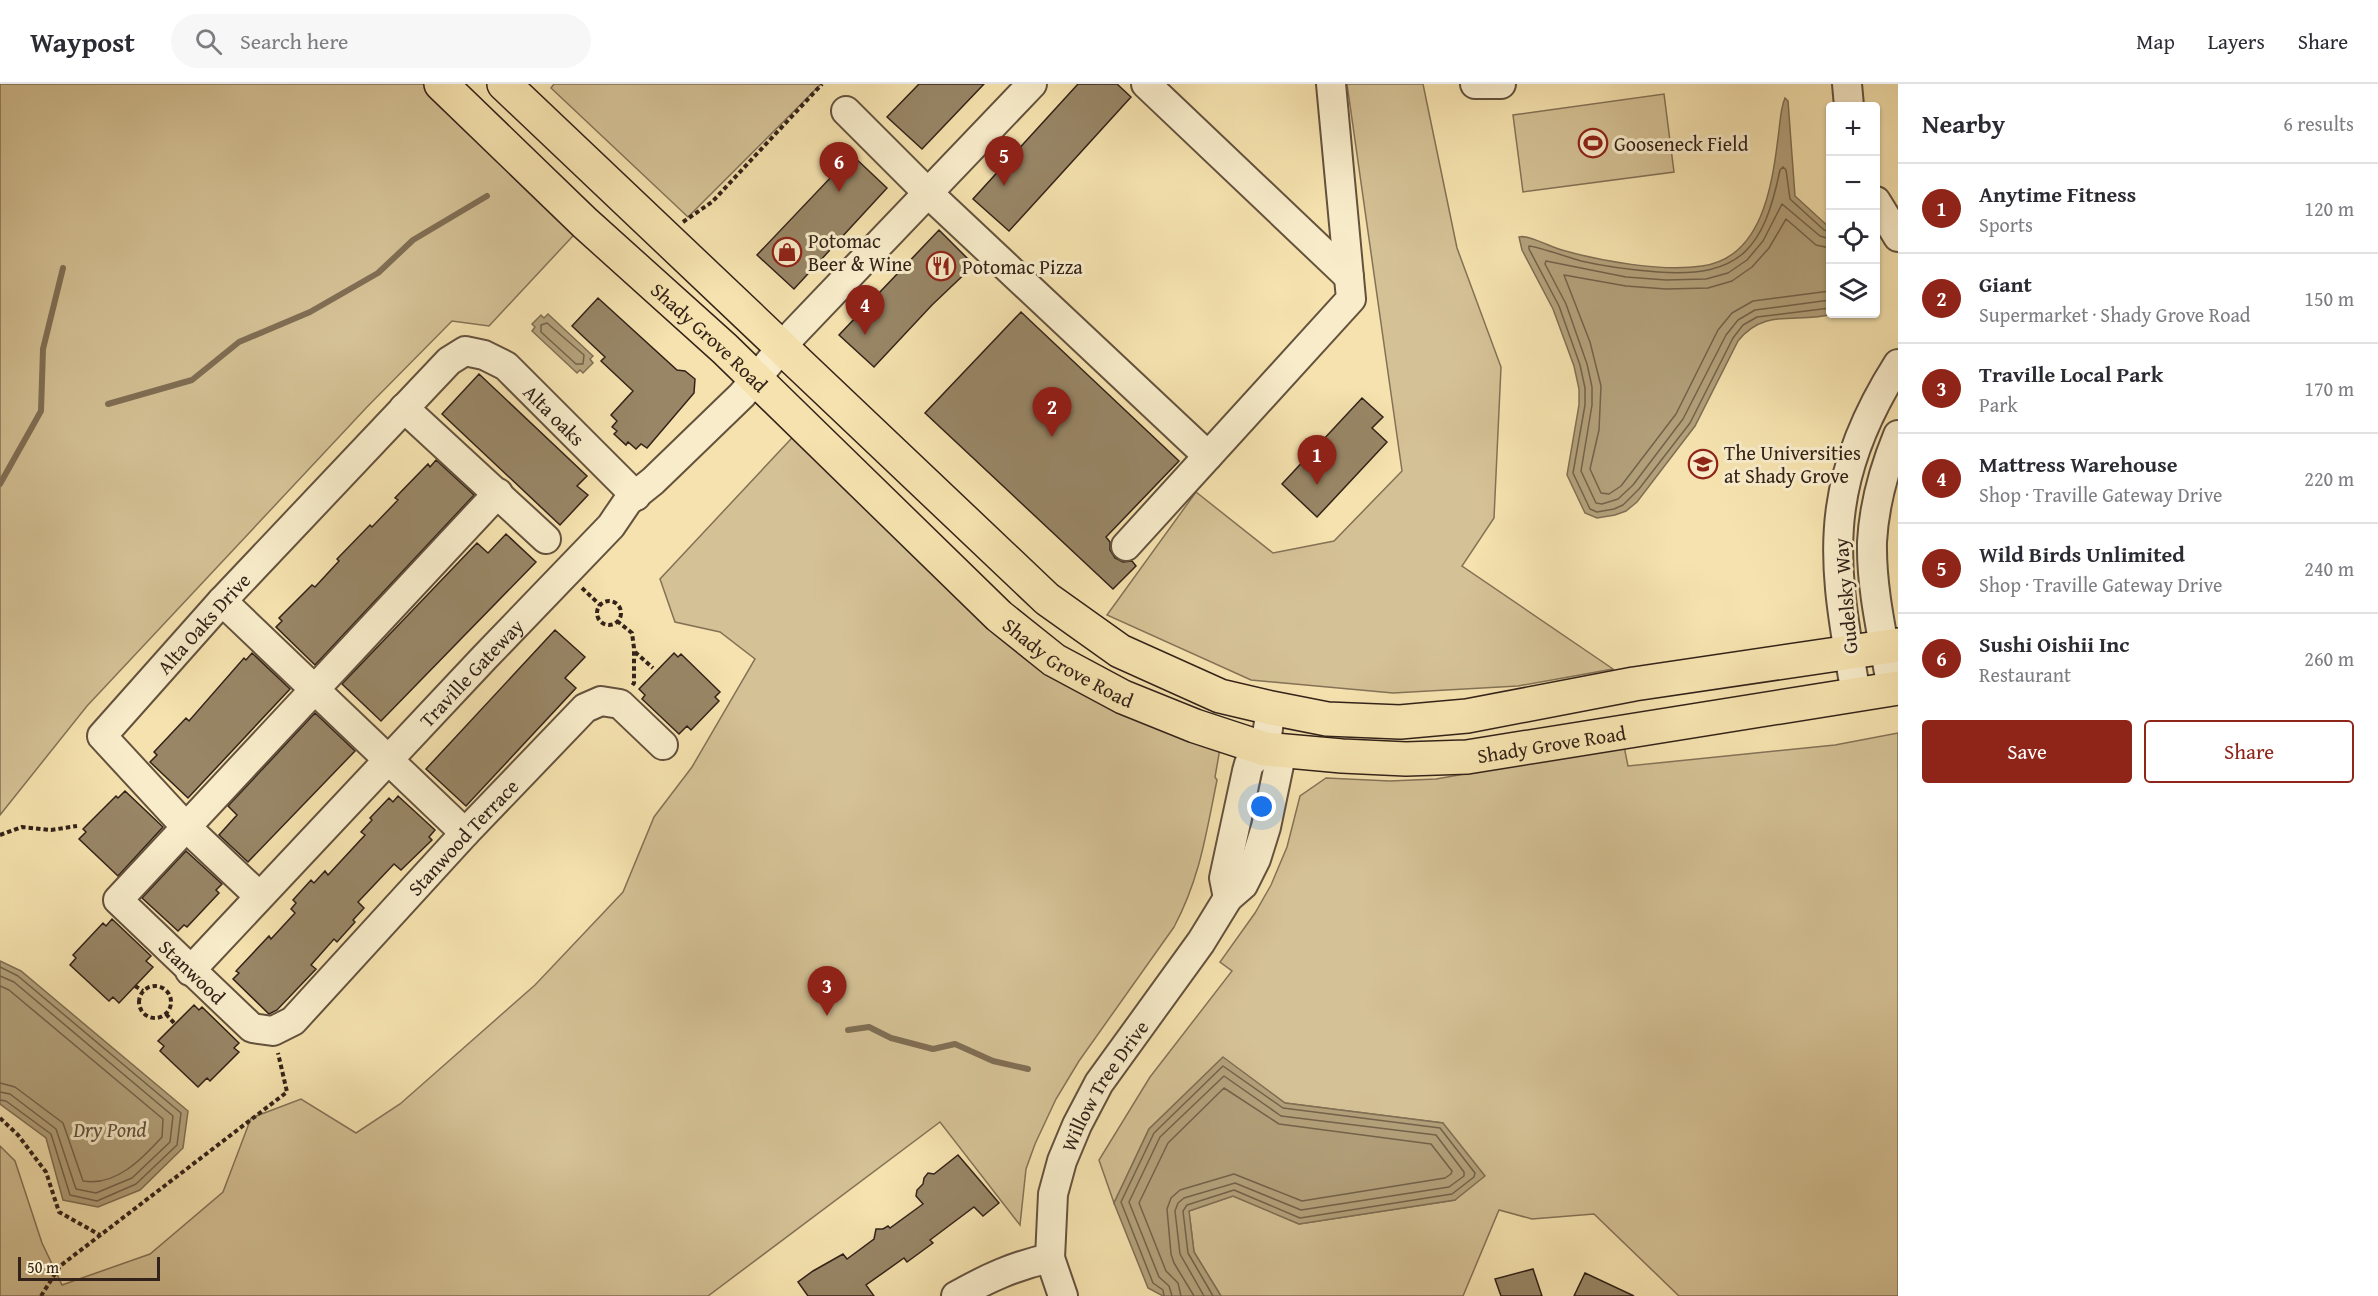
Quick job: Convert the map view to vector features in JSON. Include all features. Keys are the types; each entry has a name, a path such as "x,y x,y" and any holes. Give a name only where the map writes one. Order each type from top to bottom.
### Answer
{"main road":[{"name":"Shady Grove Road","path":"441,84 585,223 755,379 999,616 1054,660 1123,697 1195,726 1264,749 1395,758 1467,757 1895,689"},
{"name":"Shady Grove Road","path":"504,84 1047,599 1120,651 1220,696 1327,719 1400,722 1467,716 1634,684 1891,646"}],"street":[{"name":"Traville Gateway","path":"190,971 611,525 628,501 661,474 755,379 781,348 1032,84"},
{"path":"1146,84 1349,277"},
{"path":"1126,546 1351,299 1331,84"},
{"path":"1475,84 1501,84"},
{"path":"1847,84 1849,102"},
{"path":"846,111 928,193 1208,456"},
{"path":"1880,209 1898,237"},
{"name":"Alta Oaks Drive","path":"260,896 186,826 102,736 222,601 448,361 465,351"},
{"name":"Alta oaks","path":"465,351 484,355 506,366 636,496"},
{"name":"Gudelsky Way","path":"1856,695 1839,570 1841,507 1855,449 1898,364"},
{"path":"404,408 546,538"},
{"name":"Gudelsky Way","path":"1895,689 1891,646 1875,584 1872,544 1881,486 1898,435"},
{"path":"186,826 498,494"},
{"path":"222,601 465,833"},
{"name":"Stanwood Terrace","path":"273,1031 293,1021 465,833 585,708 601,701 620,704"},
{"path":"620,704 663,745"},
{"path":"1264,749 1271,708"},
{"name":"Willow Tree Drive","path":"1063,1296 1050,1258 1053,1194 1062,1161 1077,1125 1100,1083 1201,942 1228,898 1243,885 1256,859 1266,827 1279,765 1264,749"},
{"name":"Stanwood","path":"186,826 118,900 252,1028 273,1031"},
{"path":"956,1296 1013,1267 1050,1258"}],"path":[{"path":"680,225 688,217 712,202 822,84"},
{"path":"574,596 590,580"},
{"path":"582,588 600,605"},
{"path":"607,601 617,604 621,614 617,621 610,625 600,621 597,612 600,605 607,601"},
{"path":"617,621 632,633 634,651 634,683 620,704"},
{"path":"634,651 653,668"},
{"path":"0,835 22,827 51,830 77,826"},
{"path":"135,986 143,991"},
{"path":"155,986 167,991 171,1003 166,1014 155,1019 143,1014 138,1002 143,991 155,986"},
{"path":"166,1014 175,1024"},
{"path":"41,1296 60,1266 287,1092 273,1031"},
{"path":"0,1119 18,1135 46,1172 59,1212 100,1235"}],"shaded area":[{"path":"0,84 441,84 585,223 489,326 452,321 367,407 87,706 0,815"},
{"path":"554,84 821,84 688,217 551,88"},
{"path":"1347,84 1423,84 1457,248 1501,367 1494,518 1462,566 1613,669 1518,686 1393,693 1251,680 1107,615 1196,492 1273,553 1334,541 1402,471"},
{"name":"Gooseneck Field","path":"1664,94 1674,172 1523,192 1513,115"},
{"path":"804,425 999,616 1222,737 1215,777 1217,780 1205,837 1196,873 1183,909 1174,927 1079,1061 1056,1099 1026,1169 1020,1225 940,1122 708,1296 0,1296 0,1146 15,1161 42,1243 62,1285 150,1254 223,1192 251,1118 301,1099 356,1133 400,1104 535,985 623,892 654,817 692,767 755,659 720,632 675,622 660,579"},
{"path":"1898,733 1898,1296 1679,1296 1594,1214 1532,1219 1499,1210 1463,1296 1221,1296 1194,1252 1189,1211 1233,1196 1299,1224 1455,1200 1443,1123 1285,1103 1223,1058 1149,1129 1114,1203 1099,1160 1150,1077 1232,971 1220,962 1255,913 1271,885 1287,847 1300,796 1326,778 1390,781 1436,779 1624,746 1628,766 1835,745"}],"water":[{"path":"1785,98 1788,101 1795,196 1826,224 1826,316 1770,320 1748,330 1738,341 1695,426 1637,502 1626,511 1615,515 1597,518 1585,513 1567,475 1579,405 1579,389 1574,366 1553,309 1522,250 1519,237 1533,239 1577,254 1631,264 1669,268 1702,266 1722,260 1738,249 1751,235 1760,217 1772,177"},
{"path":"548,314 593,356 590,359 593,363 583,373 580,370 577,373 532,331 535,327 532,324 541,315 544,318"},
{"name":"Dry Pond","path":"0,961 21,971 188,1111 183,1148 140,1190 98,1207 63,1200 46,1138 0,1104"},
{"path":"1223,1057 1285,1103 1443,1123 1485,1176 1455,1200 1299,1224 1233,1196 1189,1211 1194,1252 1221,1296 1163,1296 1148,1288 1114,1203 1149,1129"}],"building":[{"path":"919,84 984,84 922,149 887,117"},
{"path":"1078,84 1117,84 1131,97 1009,231 973,199"},
{"path":"852,155 887,188 794,289 757,255"},
{"path":"939,230 974,265 932,305 874,367 839,335"},
{"path":"598,298 677,370 685,371 695,379 694,393 647,448 641,444 636,449 628,442 626,445 614,434 617,431 612,427 617,421 611,415 633,391 601,361 605,357 572,326"},
{"path":"1021,312 1179,461 1106,537 1115,558 1123,562 1132,561 1136,566 1113,589 925,413"},
{"path":"479,374 587,476 577,486 588,495 560,525 442,414"},
{"path":"1362,398 1383,417 1372,428 1387,442 1317,517 1282,484"},
{"path":"436,460 474,495 315,665 276,627 282,621 279,618 312,585 315,587 339,561 337,559 398,500 395,498 428,464 430,467"},
{"path":"506,534 536,562 381,721 342,684 477,543 488,553"},
{"path":"555,630 585,657 565,678 576,688 466,806 426,769"},
{"path":"252,653 290,689 188,798 150,762 157,755 154,752 186,718 189,721 244,658 246,660"},
{"path":"674,653 678,657 681,654 720,692 715,697 719,701 691,730 687,726 679,734 642,699 645,695 639,689"},
{"path":"315,713 355,751 248,862 219,835 237,815 228,806"},
{"path":"125,791 163,827 118,876 79,839 86,832 83,829 116,796 118,798"},
{"path":"398,796 435,830 429,837 432,840 401,870 394,864 358,902 364,908 353,920 355,922 337,942 334,939 311,965 316,969 277,1010 269,1014 233,979 239,973 236,971 269,936 271,939 295,913 291,909 296,903 293,900 311,880 314,883 325,871 328,875 365,835 361,832 372,820 370,818 389,798 393,802"},
{"path":"186,851 222,884 216,890 219,893 187,927 184,925 178,931 142,898"},
{"path":"112,919 151,956 146,961 153,967 119,1003 113,997 109,1001 70,965 76,958 73,955 103,923 106,926"},
{"path":"194,1005 199,1010 202,1007 239,1043 234,1048 239,1052 210,1081 207,1078 198,1087 160,1051 164,1046 158,1041"},
{"path":"958,1155 999,1203 983,1216 974,1207 930,1240 933,1243 907,1262 904,1258 866,1285 874,1296 808,1296 798,1282 843,1254 847,1259 874,1239 876,1229 888,1226 890,1228 923,1204 916,1196 924,1178 928,1173 934,1174"},
{"path":"1533,1269 1542,1296 1501,1296 1495,1279"},
{"path":"1585,1273 1634,1296 1574,1296"}],"waterway":[{"path":"108,404 192,380 239,342 310,312 378,273 413,240 487,196"},
{"path":"0,484 41,411 43,349 63,268"},
{"path":"848,1030 869,1027 891,1038 933,1049 955,1044 993,1061 1028,1069"}],"place":[{"name":"Gooseneck Field","path":"1593,143"},
{"name":"Wild Birds Unlimited","path":"1004,186"},
{"name":"Sushi Oishii Inc","path":"839,192"},
{"name":"Potomac Beer & Wine","path":"787,252"},
{"name":"Potomac Pizza","path":"941,266"},
{"name":"Mattress Warehouse","path":"865,335"},
{"name":"Giant","path":"1052,437"},
{"name":"The Universities at Shady Grove","path":"1703,464"},
{"name":"Anytime Fitness","path":"1317,485"},
{"name":"Traville Local Park","path":"827,1016"}]}
